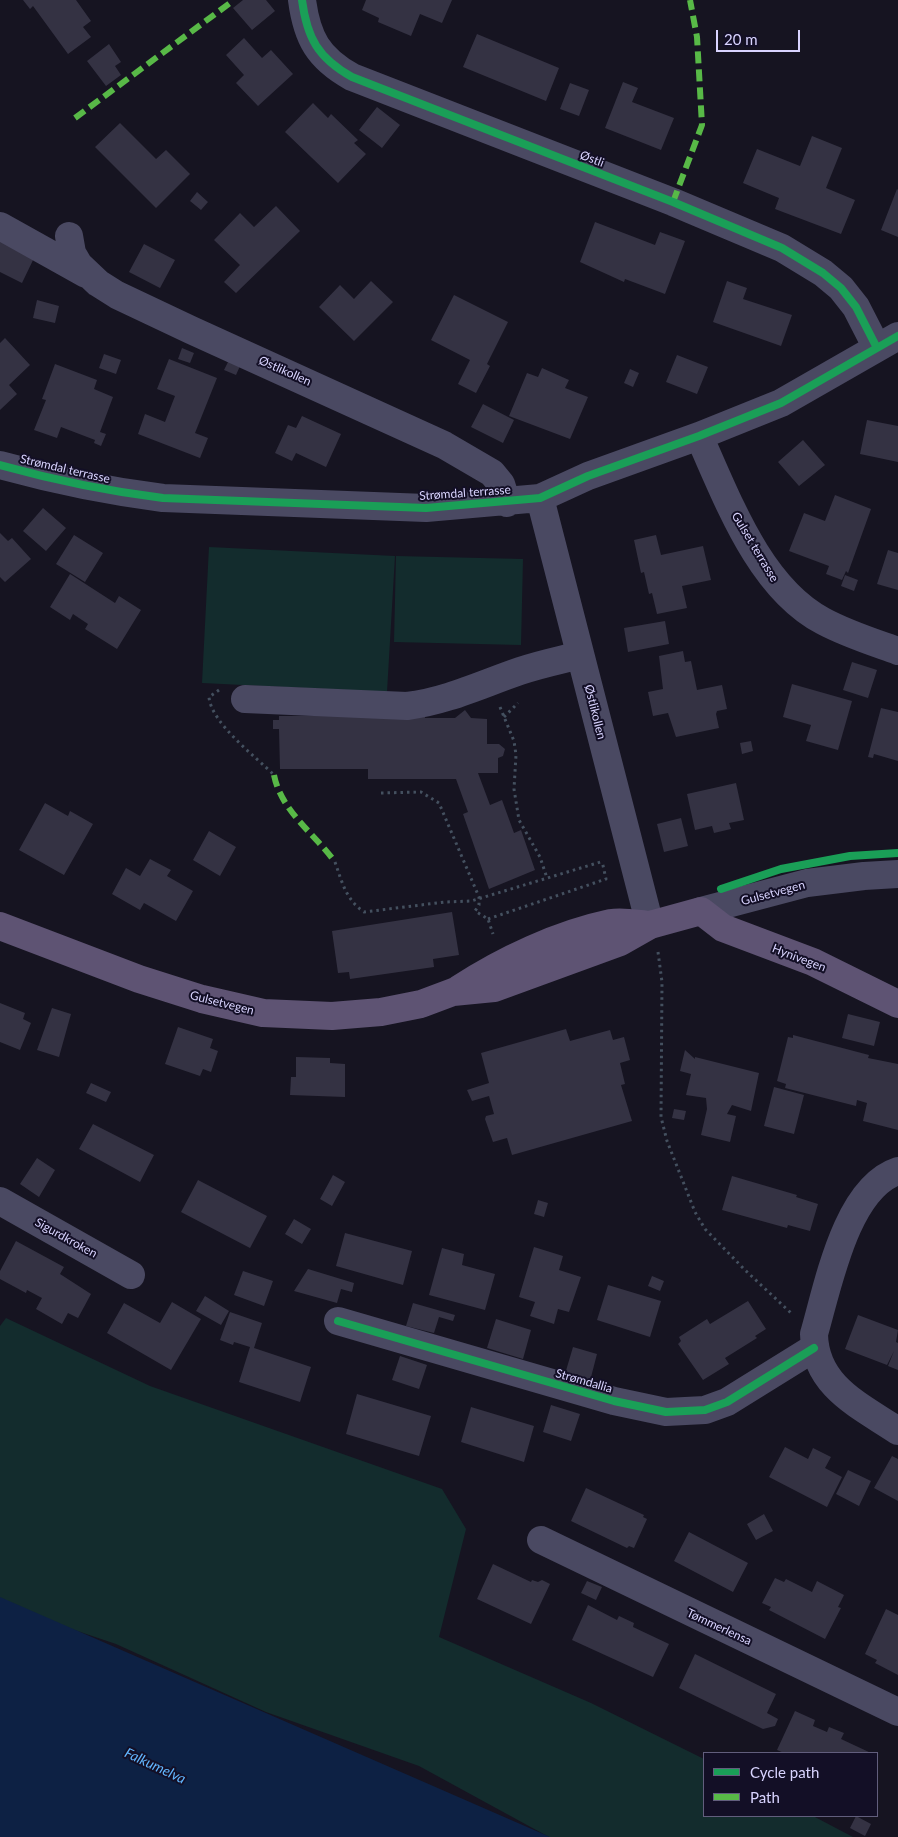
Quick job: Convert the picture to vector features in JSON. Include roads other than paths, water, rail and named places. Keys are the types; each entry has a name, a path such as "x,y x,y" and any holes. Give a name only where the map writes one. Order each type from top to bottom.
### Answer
{"main road":[{"name":"Gulsetvegen","path":"0,926 156,985 202,999 263,1013 332,1016 382,1012 420,1004 454,992 494,988 620,942 650,925 701,911"},
{"name":"Hynivegen","path":"701,911 723,928 813,962 898,1004"}],"street":[{"name":"Østli","path":"302,0 305,18 312,38 322,56 335,68 352,77 673,202 782,248 823,273 841,288 888,342"},
{"path":"0,226 87,275"},
{"name":"Østlikollen","path":"69,236 72,253 87,275 117,295 352,401 468,457 492,473 501,484 507,503"},
{"name":"Strømdal terrasse","path":"0,466 113,491 163,498 426,508 507,503 540,498 633,458 699,436 781,403 888,342"},
{"name":"Gulset terrasse","path":"699,436 732,508 752,546 778,585 799,605 822,621 850,634 898,651"},
{"name":"Østlikollen","path":"540,498 650,925"},
{"path":"245,699 406,706 446,698 521,670 580,655"},
{"name":"Gulsetvegen","path":"701,911 807,883 898,874"},
{"path":"898,1170 881,1179 871,1188 851,1221 841,1245 814,1341 825,1375 836,1387 898,1431"},
{"name":"Sigurdkroken","path":"0,1201 131,1275"},
{"name":"Strømdallia","path":"338,1321 614,1401 666,1412 705,1410 727,1402 814,1341"},
{"name":"Tømmerlensa","path":"541,1540 898,1712"}],"water":[{"name":"Falkumelva","path":"0,1597 550,1837 0,1837"}]}
